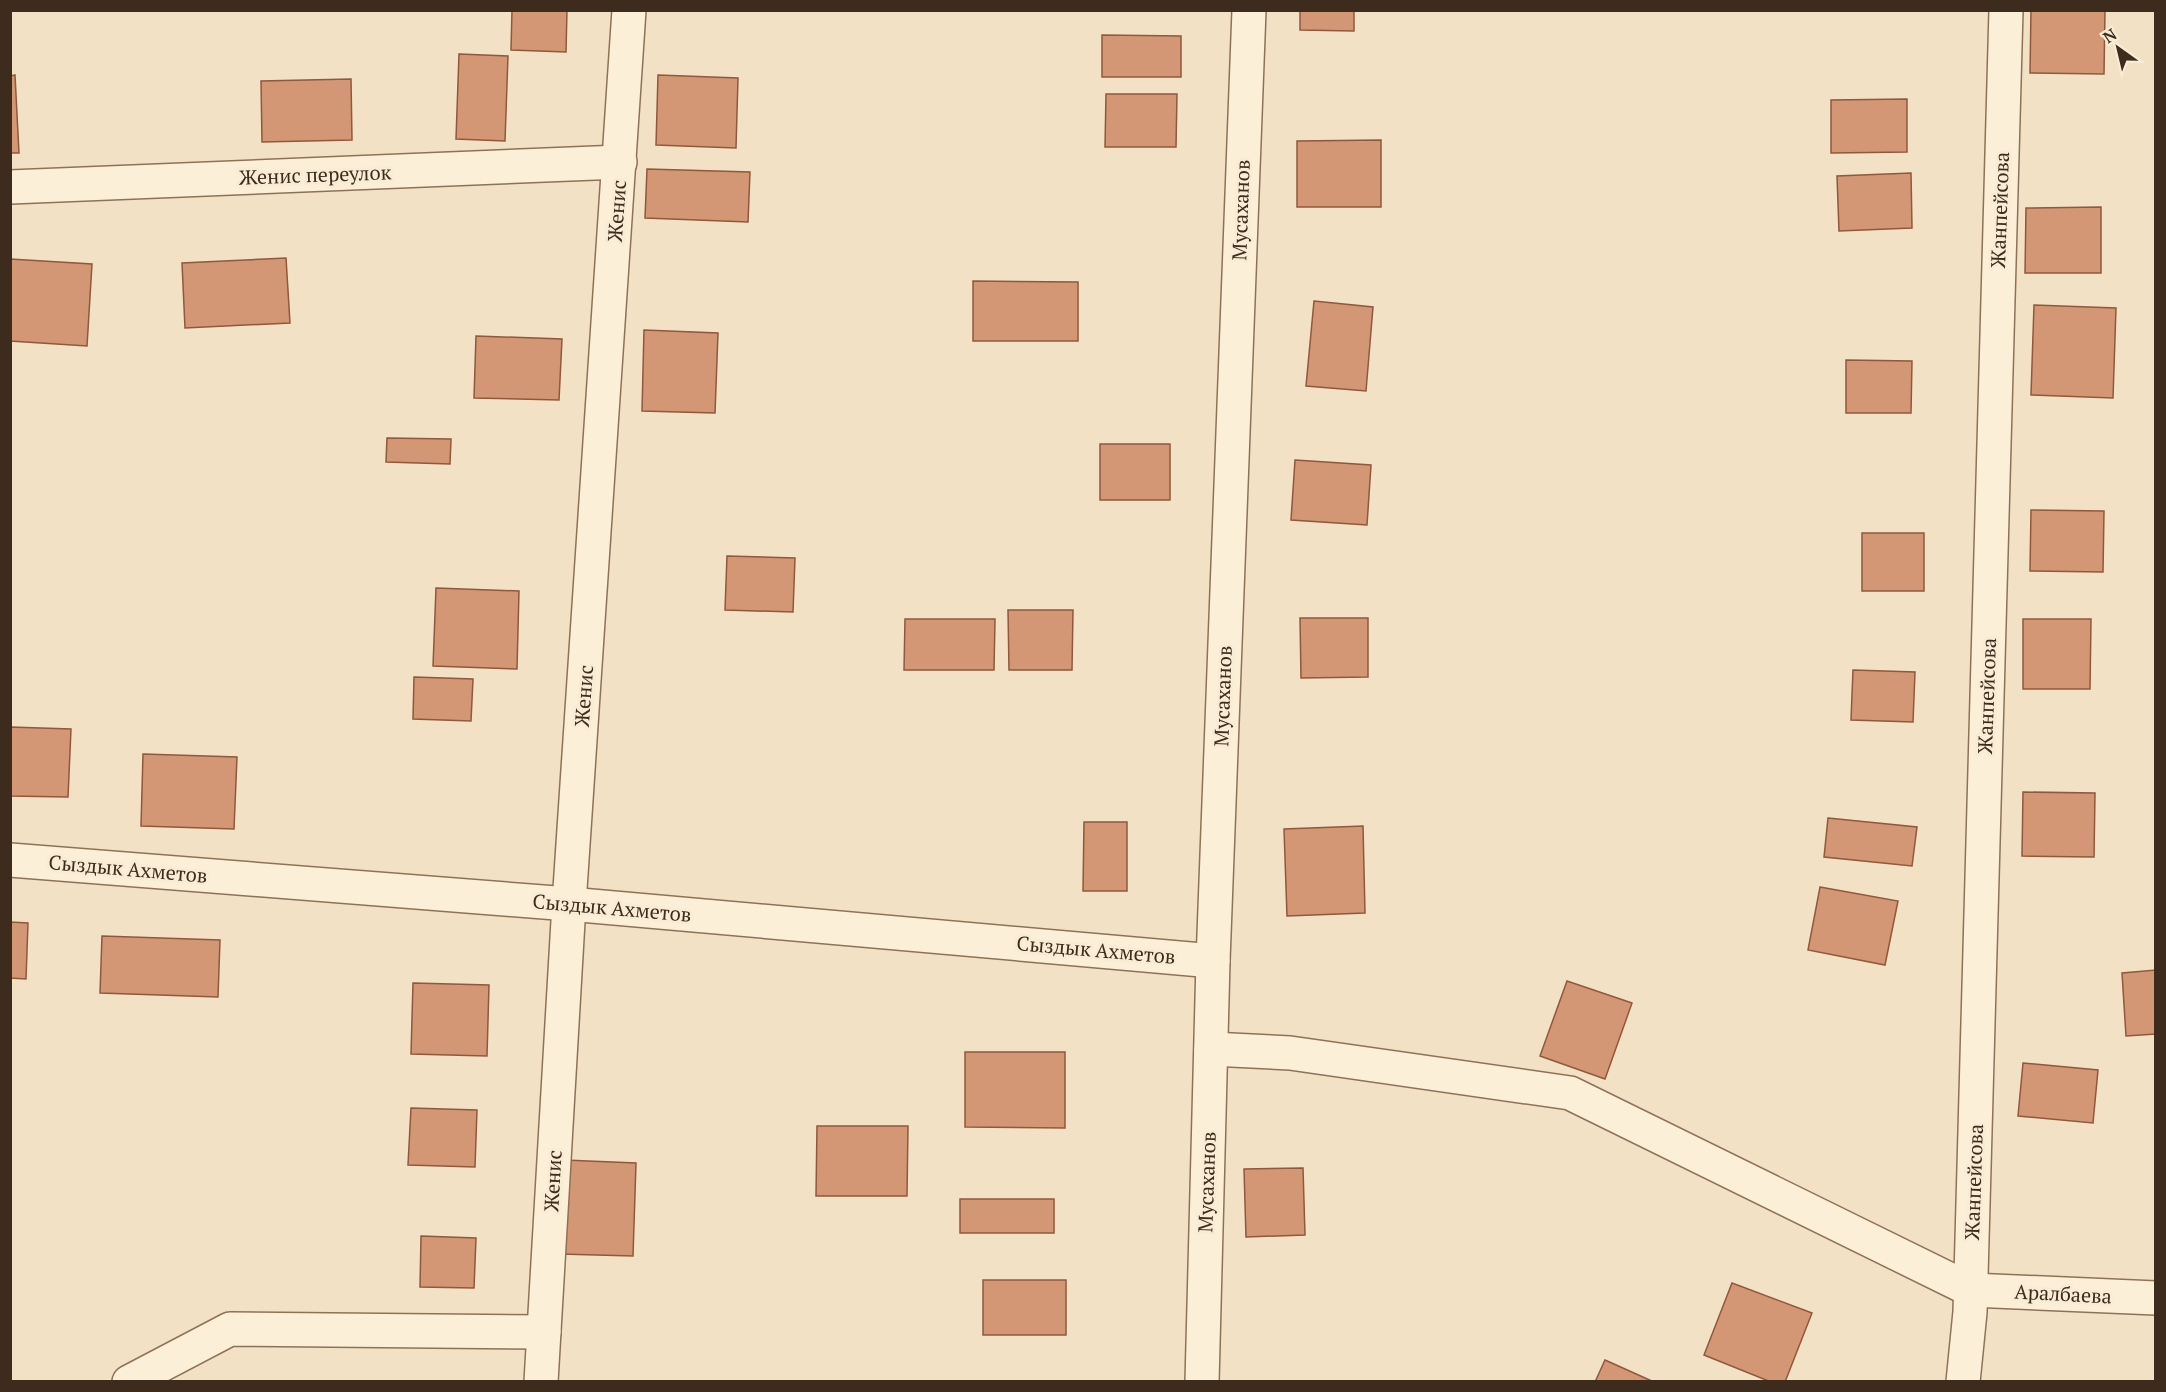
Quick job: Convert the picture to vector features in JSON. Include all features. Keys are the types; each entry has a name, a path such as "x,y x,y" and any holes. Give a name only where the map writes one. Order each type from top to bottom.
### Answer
{"street":[{"name":"Женис","path":"541,1382 569,904 629,10"},
{"name":"Мусаханов","path":"1202,1382 1213,961 1248,10"},
{"name":"Жанпейсова","path":"1963,1382 1971,1290 2006,10"},
{"name":"Женис переулок","path":"10,187 620,162"},
{"name":"Сыздык Ахметов","path":"10,860 569,904 1213,961"},
{"path":"1211,1049 1290,1053 1570,1093 1971,1290"},
{"name":"Аралбаева","path":"1971,1290 2156,1298"},
{"path":"129,1382 230,1329 544,1332"}],"building":[{"path":"512,10 567,10 566,52 511,50"},
{"path":"1300,10 1354,10 1354,31 1300,30"},
{"path":"2031,10 2105,10 2104,74 2030,73"},
{"path":"1102,35 1181,36 1181,77 1102,77"},
{"path":"459,54 508,56 505,141 456,139"},
{"path":"15,75 19,153 10,153 10,76"},
{"path":"658,75 738,78 736,148 656,145"},
{"path":"351,79 352,140 262,142 261,81"},
{"path":"1106,94 1177,94 1176,147 1105,147"},
{"path":"1907,99 1907,152 1831,153 1831,100"},
{"path":"1381,140 1381,207 1297,207 1297,141"},
{"path":"647,169 750,172 748,222 645,218"},
{"path":"1911,173 1912,228 1839,231 1837,176"},
{"path":"2101,207 2101,273 2025,273 2026,208"},
{"path":"286,258 290,323 185,328 182,263"},
{"path":"10,259 92,264 87,346 10,341"},
{"path":"973,281 1078,282 1078,341 973,341"},
{"path":"1314,301 1373,307 1366,391 1306,386"},
{"path":"2034,305 2116,308 2113,398 2031,395"},
{"path":"644,330 718,333 715,413 642,411"},
{"path":"476,336 562,339 559,400 474,398"},
{"path":"1846,360 1912,361 1911,413 1846,413"},
{"path":"387,438 451,439 450,464 386,462"},
{"path":"1100,444 1170,444 1170,500 1100,500"},
{"path":"1295,460 1371,465 1367,525 1291,520"},
{"path":"2031,510 2104,511 2103,572 2030,571"},
{"path":"1862,533 1924,533 1924,591 1862,591"},
{"path":"727,556 795,558 793,612 725,610"},
{"path":"436,588 519,591 517,669 433,666"},
{"path":"1008,610 1073,610 1072,670 1009,670"},
{"path":"1300,618 1368,618 1368,677 1301,678"},
{"path":"905,619 995,619 994,670 904,670"},
{"path":"2023,619 2091,619 2090,689 2023,689"},
{"path":"1853,670 1915,672 1913,722 1851,720"},
{"path":"414,677 473,679 471,721 413,719"},
{"path":"10,727 71,729 68,797 10,796"},
{"path":"143,754 237,757 234,829 141,826"},
{"path":"2023,792 2095,793 2094,857 2022,856"},
{"path":"1828,818 1917,827 1912,866 1824,857"},
{"path":"1084,822 1127,822 1127,891 1083,891"},
{"path":"1363,826 1365,913 1287,916 1284,829"},
{"path":"1820,887 1898,901 1885,965 1808,950"},
{"path":"10,922 28,923 26,979 10,978"},
{"path":"102,936 220,940 218,997 100,993"},
{"path":"2156,970 2156,1034 2126,1036 2122,973"},
{"path":"1567,981 1632,1003 1605,1079 1540,1056"},
{"path":"413,983 489,985 487,1056 411,1054"},
{"path":"965,1052 1065,1052 1065,1128 965,1127"},
{"path":"2023,1063 2098,1070 2093,1123 2018,1116"},
{"path":"411,1108 477,1110 475,1167 408,1165"},
{"path":"817,1126 908,1126 907,1196 816,1196"},
{"path":"564,1160 636,1163 633,1256 560,1254"},
{"path":"1303,1168 1305,1235 1246,1237 1244,1169"},
{"path":"960,1199 1054,1199 1054,1233 960,1233"},
{"path":"421,1236 476,1238 474,1288 420,1287"},
{"path":"983,1280 1066,1280 1066,1335 983,1335"},
{"path":"1732,1283 1812,1313 1785,1382 1771,1382 1704,1355"},
{"path":"1605,1360 1654,1382 1595,1382"}]}
